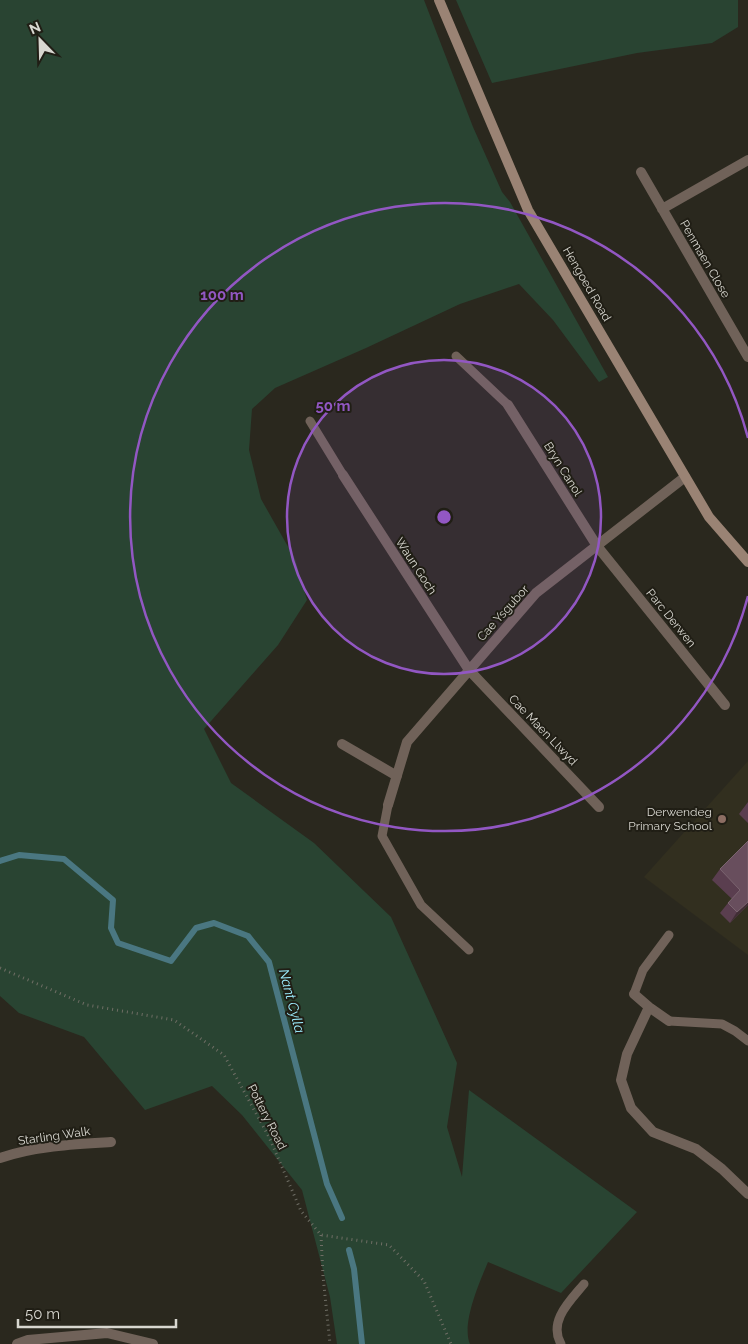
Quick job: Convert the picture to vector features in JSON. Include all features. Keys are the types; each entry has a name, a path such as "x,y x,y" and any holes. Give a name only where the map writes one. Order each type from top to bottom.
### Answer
{"street":[{"name":"Hengoed Road","path":"439,0 528,210 709,517 748,562"},
{"path":"662,209 748,160"},
{"name":"Penmaen Close","path":"641,172 748,358"},
{"name":"Bryn Canol","path":"508,405 597,546"},
{"name":"Waun Goch","path":"343,475 469,670"},
{"name":"Cae Ysgubor","path":"388,805 407,742 536,593 685,477"},
{"name":"Parc Derwen","path":"597,546 725,705"},
{"name":"Cae Maen Llwyd","path":"469,670 599,806"},
{"path":"342,744 396,776"},
{"path":"634,994 669,1021"},
{"path":"649,1007 627,1054 622,1080 632,1108 653,1132 696,1149 722,1169 748,1194"},
{"name":"Starling Walk","path":"0,1158 10,1154 72,1144 111,1142"},
{"path":"17,1344 28,1340 107,1333 153,1344"}],"lane":[{"path":"456,356 508,405"},
{"path":"310,421 343,475"},
{"path":"388,805 382,836 421,905 469,950"},
{"path":"634,994 643,970 669,934"},
{"path":"669,1021 722,1024 748,1041"},
{"path":"561,1344 556,1335 560,1315 584,1284"}],"path":[{"name":"Pottery Road","path":"0,968 87,1004 174,1020 224,1054 269,1137 301,1211 321,1235"},
{"path":"330,1344 321,1235 389,1245 424,1280 451,1344"}],"shaded area":[{"name":"Derwendeg Primary School","path":"748,761 748,955 644,877"}],"green space":[{"path":"0,0 424,0 473,127 502,192 510,202 608,377 599,382 553,320 519,284 460,304 275,388 252,409 249,450 261,499 295,559 307,600 278,645 204,729 231,783 314,843 391,917 457,1063 447,1127 462,1177 469,1090 637,1212 561,1293 488,1262 476,1291 470,1314 468,1336 470,1344 337,1344 330,1297 302,1190 242,1115 212,1086 145,1110 84,1037 19,1013 0,996"},
{"path":"456,0 738,0 738,27 712,43 637,53 492,83"}],"building":[{"path":"748,841 748,902 737,912 728,903 740,890 720,869"}],"waterway":[{"name":"Nant Cylla","path":"0,861 19,855 64,859 113,900 111,928 118,943 171,961 196,928 214,923 248,936 269,962 327,1184 342,1218"},
{"name":"Nant Cylla","path":"349,1250 354,1269 362,1344"}],"place":[{"name":"Derwendeg Primary School","path":"722,819"}]}
